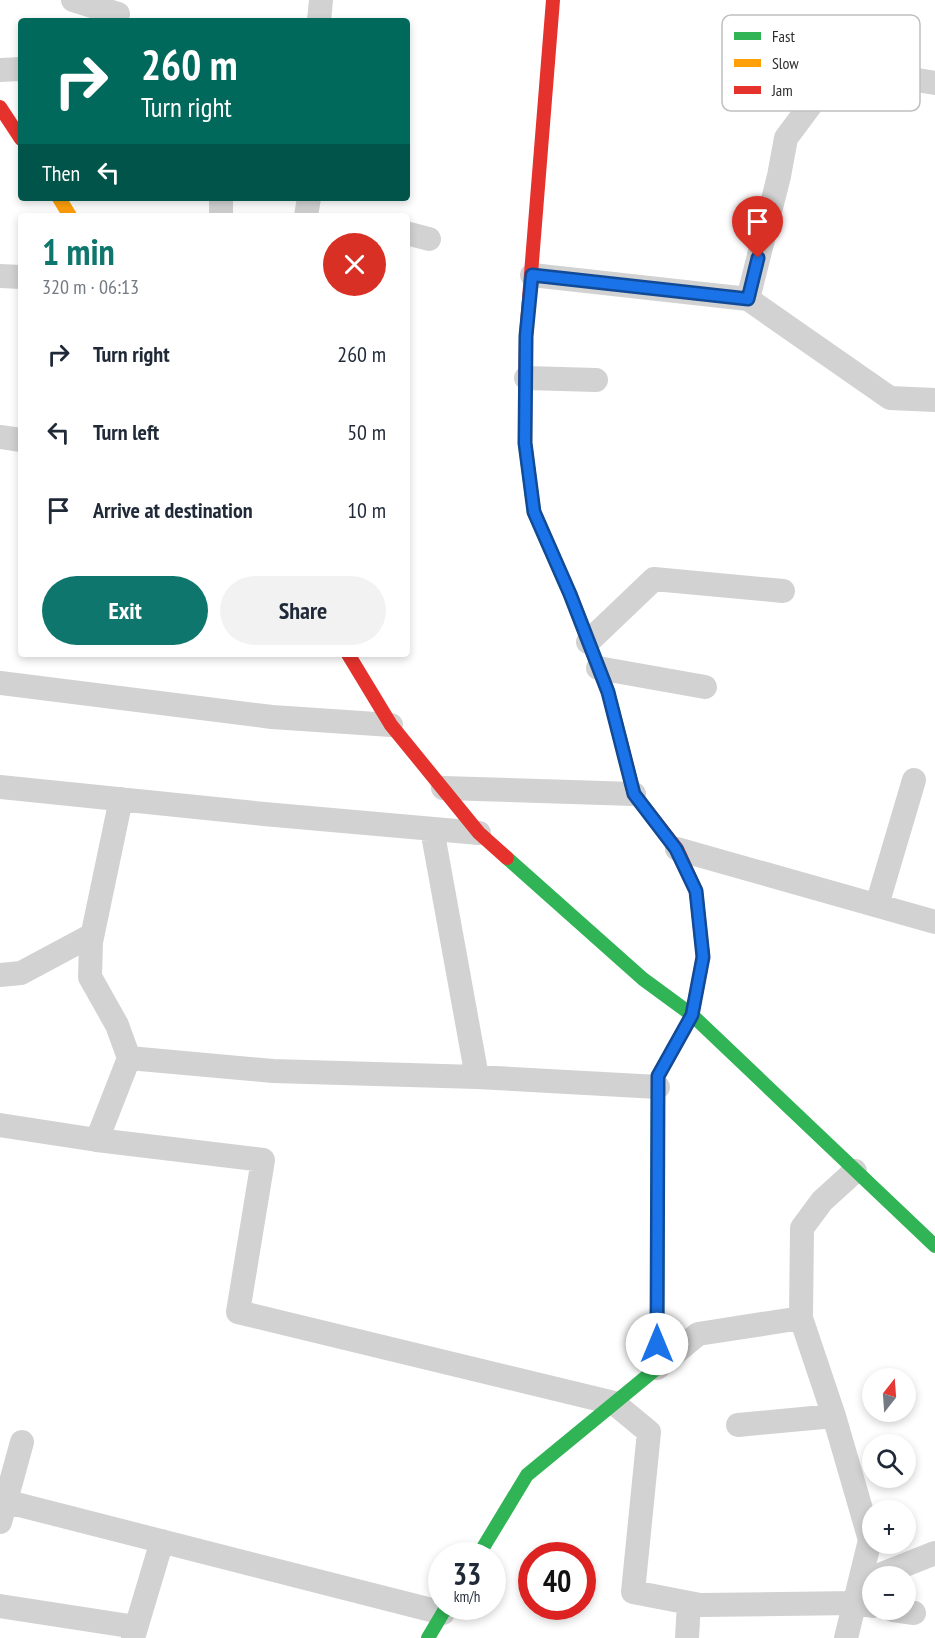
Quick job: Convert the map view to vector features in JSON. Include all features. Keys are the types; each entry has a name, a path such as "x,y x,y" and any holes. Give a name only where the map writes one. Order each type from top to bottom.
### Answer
{"street":[{"path":"73,0 118,14"},
{"path":"319,18 321,0"},
{"path":"553,0 526,336 525,443 534,512 608,692 634,794 676,849 696,891 703,957 692,1015 658,1076 657,1368"},
{"path":"0,70 18,69"},
{"path":"920,80 935,83"},
{"path":"0,107 18,134"},
{"path":"748,299 779,176 786,138 806,111"},
{"path":"410,234 429,239"},
{"path":"532,275 748,299 890,398 935,400"},
{"path":"0,276 18,278"},
{"path":"526,378 596,380"},
{"path":"0,437 18,440"},
{"path":"588,642 654,579 783,591"},
{"path":"350,657 392,724 479,834 643,979 692,1015 935,1246"},
{"path":"598,668 705,687"},
{"path":"0,683 272,717 392,724"},
{"path":"877,905 914,780"},
{"path":"0,786 479,834"},
{"path":"442,788 634,794"},
{"path":"97,1140 129,1058 117,1025 90,977 92,934 121,799"},
{"path":"432,829 477,1077"},
{"path":"676,849 935,922"},
{"path":"0,975 21,973 92,934"},
{"path":"129,1058 273,1071 477,1077 658,1087"},
{"path":"0,1125 97,1140 263,1160 238,1312 614,1403 650,1432 633,1592 700,1605 862,1590"},
{"path":"855,1171 822,1202 802,1228 801,1318 834,1416 870,1540 868,1566"},
{"path":"486,1542 527,1475 698,1334 801,1318"},
{"path":"738,1425 834,1416"},
{"path":"22,1442 2,1508 162,1541 428,1606"},
{"path":"0,1606 134,1633 162,1541"},
{"path":"911,1566 935,1553"},
{"path":"846,1638 862,1601"},
{"path":"687,1638 690,1603"},
{"path":"428,1638 439,1620"}],"traffic: fast":[{"path":"525,399 525,443 534,512 570,594 608,692 620,738"},
{"path":"507,858 643,979 692,1015 935,1246"},
{"path":"486,1542 527,1475 657,1368 658,1076 672,1051"},
{"path":"428,1638 439,1620"}],"traffic: slow":[{"path":"61,201 68,213"}],"traffic: jam":[{"path":"525,399 526,336 553,0"},
{"path":"0,107 18,134"},
{"path":"350,657 391,725 479,833 507,858"},
{"path":"620,738 634,794 677,849 696,891 703,957 692,1015 672,1051"}],"route":[{"path":"657,1344 658,1076 692,1015 703,957 696,891 676,849 634,794 608,692 570,594 534,512 525,443 526,336 532,275 748,299 758,258"}]}
